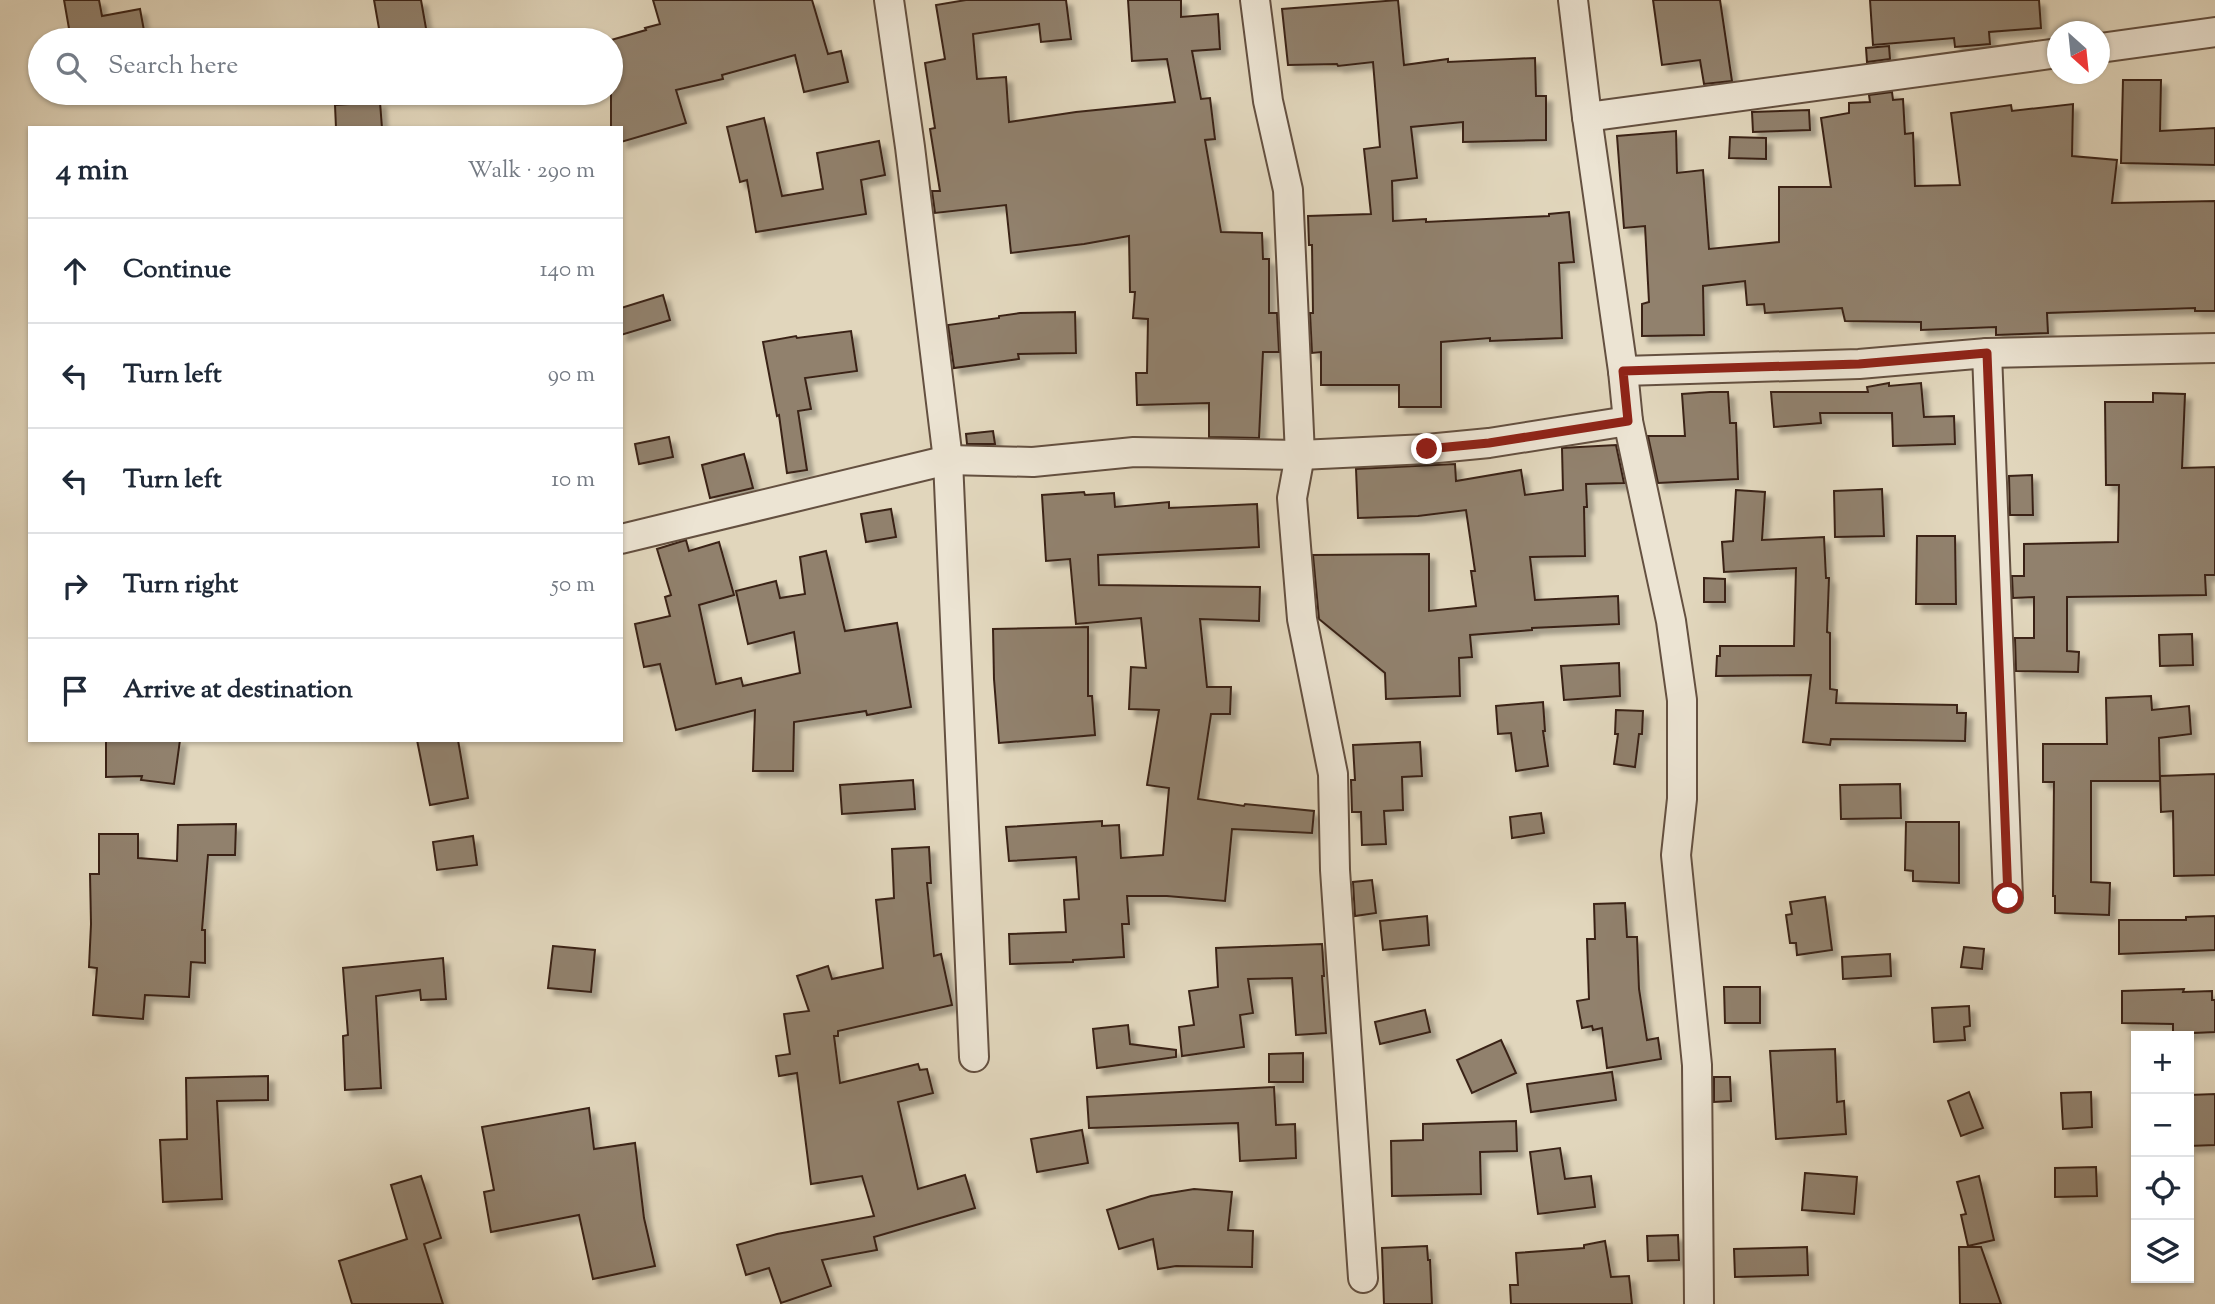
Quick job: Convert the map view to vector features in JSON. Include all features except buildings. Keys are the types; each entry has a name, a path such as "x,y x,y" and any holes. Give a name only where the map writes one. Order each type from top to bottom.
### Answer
{"street":[{"path":"889,0 948,460 974,1057"},
{"path":"1255,0 1268,101 1288,190 1300,455 1292,498 1302,619 1333,774 1335,870 1363,1278"},
{"path":"1573,0 1628,421 1671,621 1682,700 1682,799 1676,855 1697,1065 1699,1304"},
{"path":"2110,46 2215,32"},
{"path":"1587,117 2047,54"},
{"path":"1623,371 1859,364 1987,353 2215,348"},
{"path":"1987,353 2008,898"},
{"path":"623,539 948,460 1033,462 1134,452 1300,455 1489,443 1628,421"}],"route":[{"path":"1427,449 1489,443 1628,421 1623,371 1859,364 1987,353 2008,898"}]}
